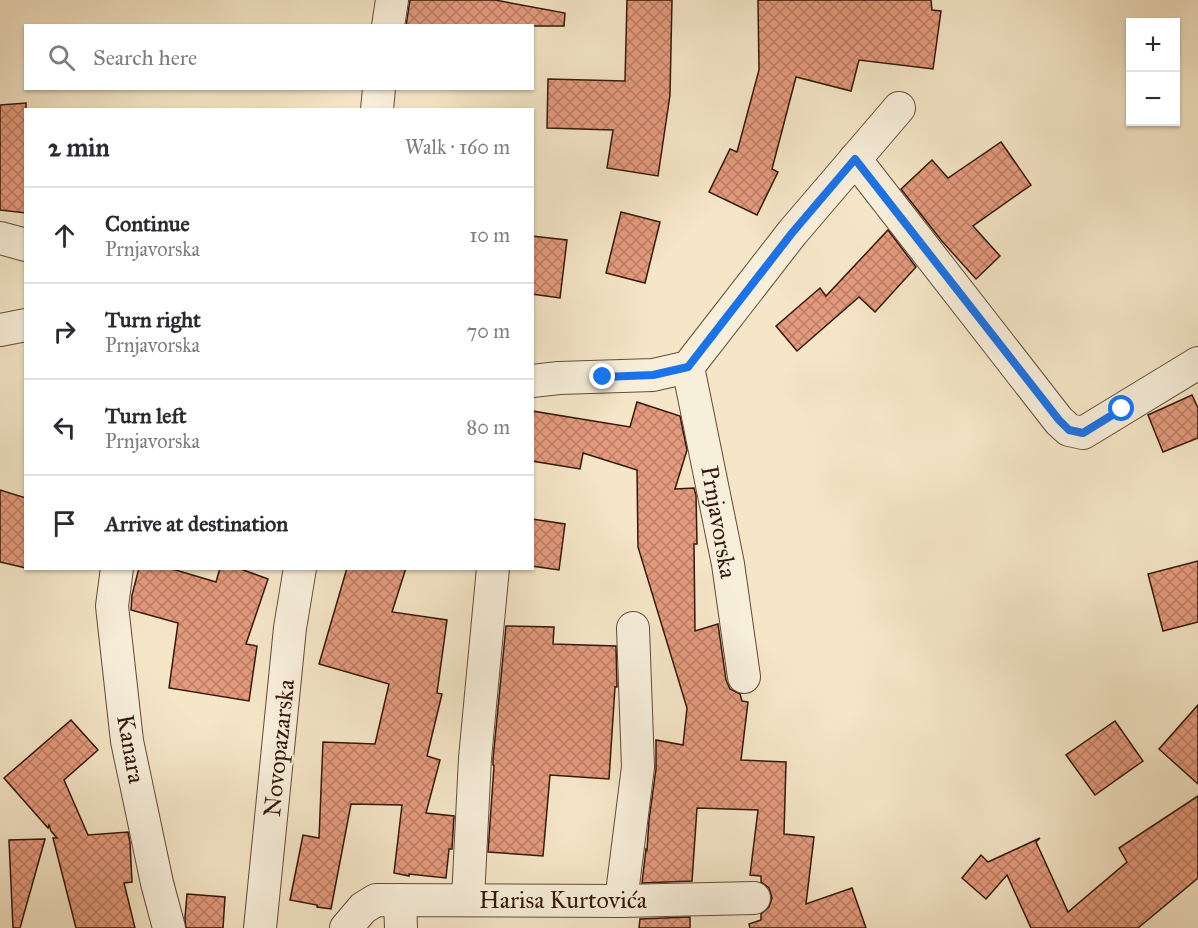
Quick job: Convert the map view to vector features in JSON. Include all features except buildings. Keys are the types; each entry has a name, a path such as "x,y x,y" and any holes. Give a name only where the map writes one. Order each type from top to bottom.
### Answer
{"street":[{"path":"388,24 392,0"},
{"path":"377,108 379,90"},
{"path":"534,381 653,375 688,367 792,233 899,108"},
{"path":"855,159 1069,430 1083,433 1198,363"},
{"path":"0,238 24,244"},
{"path":"0,330 24,325"},
{"name":"Prnjavorska","path":"688,367 728,564 744,677"},
{"name":"Kanara","path":"117,570 112,606 127,741 157,883 169,928"},
{"name":"Novopazarska","path":"260,928 290,628 300,570"},
{"path":"468,899 475,758 493,570"},
{"path":"621,901 638,767 633,628"},
{"name":"Harisa Kurtovića","path":"346,928 363,908 376,900 401,914 468,899 621,901 754,898"}],"route":[{"path":"603,377 653,375 688,367 792,233 855,159 1069,430 1083,433 1122,409"}]}
